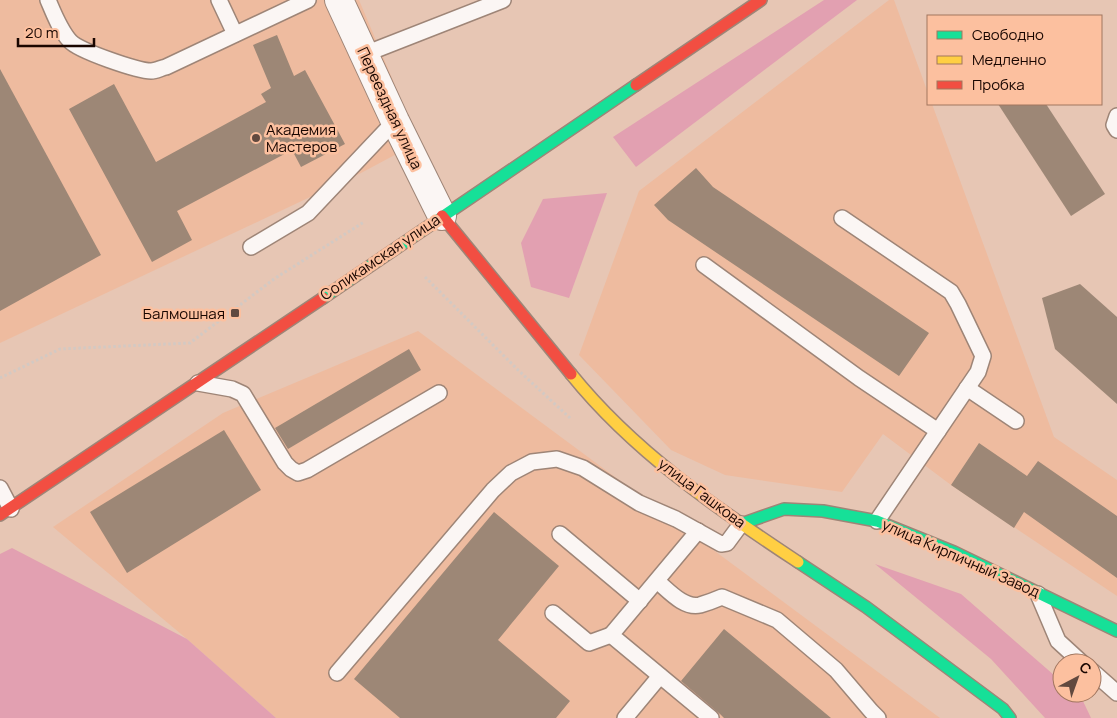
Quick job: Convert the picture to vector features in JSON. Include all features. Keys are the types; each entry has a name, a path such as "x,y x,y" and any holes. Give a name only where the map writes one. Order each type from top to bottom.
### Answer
{"street":[{"name":"Переездная улица","path":"339,0 395,121 442,216"},
{"name":"Соликамская улица","path":"6,512 761,0"},
{"name":"улица Гашкова","path":"442,216 591,399 642,447 741,524 866,607 1003,709 1010,718"},
{"name":"улица Кирпичный Завод","path":"741,524 784,510 823,511 877,521 954,552 1036,590 1117,631"}],"lane":[{"path":"48,0 62,31 72,43 85,50 136,69 151,71 166,67 308,0"},
{"path":"219,0 236,34"},
{"path":"365,54 503,0"},
{"path":"1117,116 1114,125 1117,130"},
{"path":"251,247 308,214 395,121"},
{"path":"842,218 951,292 983,356 978,372 877,521"},
{"path":"704,265 859,378 938,431"},
{"path":"197,383 232,389 243,394 285,462 298,473 307,470 439,393"},
{"path":"967,388 1016,421"},
{"path":"337,673 493,490 511,473 532,462 557,459 583,468 639,503 676,519 721,544 727,542 741,524"},
{"path":"0,488 6,512"},
{"path":"553,613 589,643 611,635 698,531"},
{"path":"560,534 640,601"},
{"path":"657,581 680,600 693,606 722,597 777,620 836,670 878,718"},
{"path":"1036,590 1058,641 1071,653"},
{"path":"611,635 711,718"},
{"path":"626,718 660,676"},
{"path":"1102,681 1117,694"}],"path":[{"path":"0,378 60,349 190,343 274,279 364,222"}],"shaded area":[{"path":"0,0 359,0 419,142 361,173 0,343"},
{"path":"824,0 857,0 636,167 613,137"},
{"path":"889,0 894,0 927,90 927,105 932,105 1054,437 1117,480 1117,596 951,485 883,434 842,492 725,475 671,450 579,355 639,191"},
{"path":"607,193 569,298 531,287 521,243 543,199"},
{"path":"418,331 940,718 276,718 187,639 53,527 223,413"},
{"path":"12,548 187,639 276,718 0,718 0,554"},
{"path":"875,564 961,594 1052,673 1052,703 1084,703 1091,718 1045,718 991,659"}],"building":[{"path":"277,35 294,76 305,70 345,144 301,167 292,150 177,211 192,240 152,262 69,109 114,84 156,162 266,102 261,94 271,88 253,45"},
{"path":"0,69 101,255 0,311"},
{"path":"999,105 1047,105 1105,194 1071,216"},
{"path":"696,168 713,187 929,333 899,376 668,220 654,205"},
{"path":"1080,284 1117,317 1117,404 1055,349 1042,298"},
{"path":"409,349 421,370 288,449 275,428"},
{"path":"224,430 261,490 127,573 90,512"},
{"path":"979,443 1027,476 1038,461 1117,516 1117,578 1024,512 1014,528 951,485"},
{"path":"494,512 559,566 498,640 570,701 556,718 400,718 354,679"},
{"path":"724,629 831,718 724,718 681,681"}],"traffic: fast":[{"path":"323,298 636,85"},
{"path":"741,524 784,509 823,511 877,521 954,552 1117,631"},
{"path":"798,562 866,607 1003,709 1010,718"}],"traffic: slow":[{"path":"571,374 595,402 648,453 706,499 798,562"}],"traffic: jam":[{"path":"636,85 761,0"},
{"path":"442,216 571,374"},
{"path":"0,515 323,298"}],"place":[{"name":"Академия Мастеров","path":"256,138"},
{"name":"Балмошная","path":"235,313"}]}
